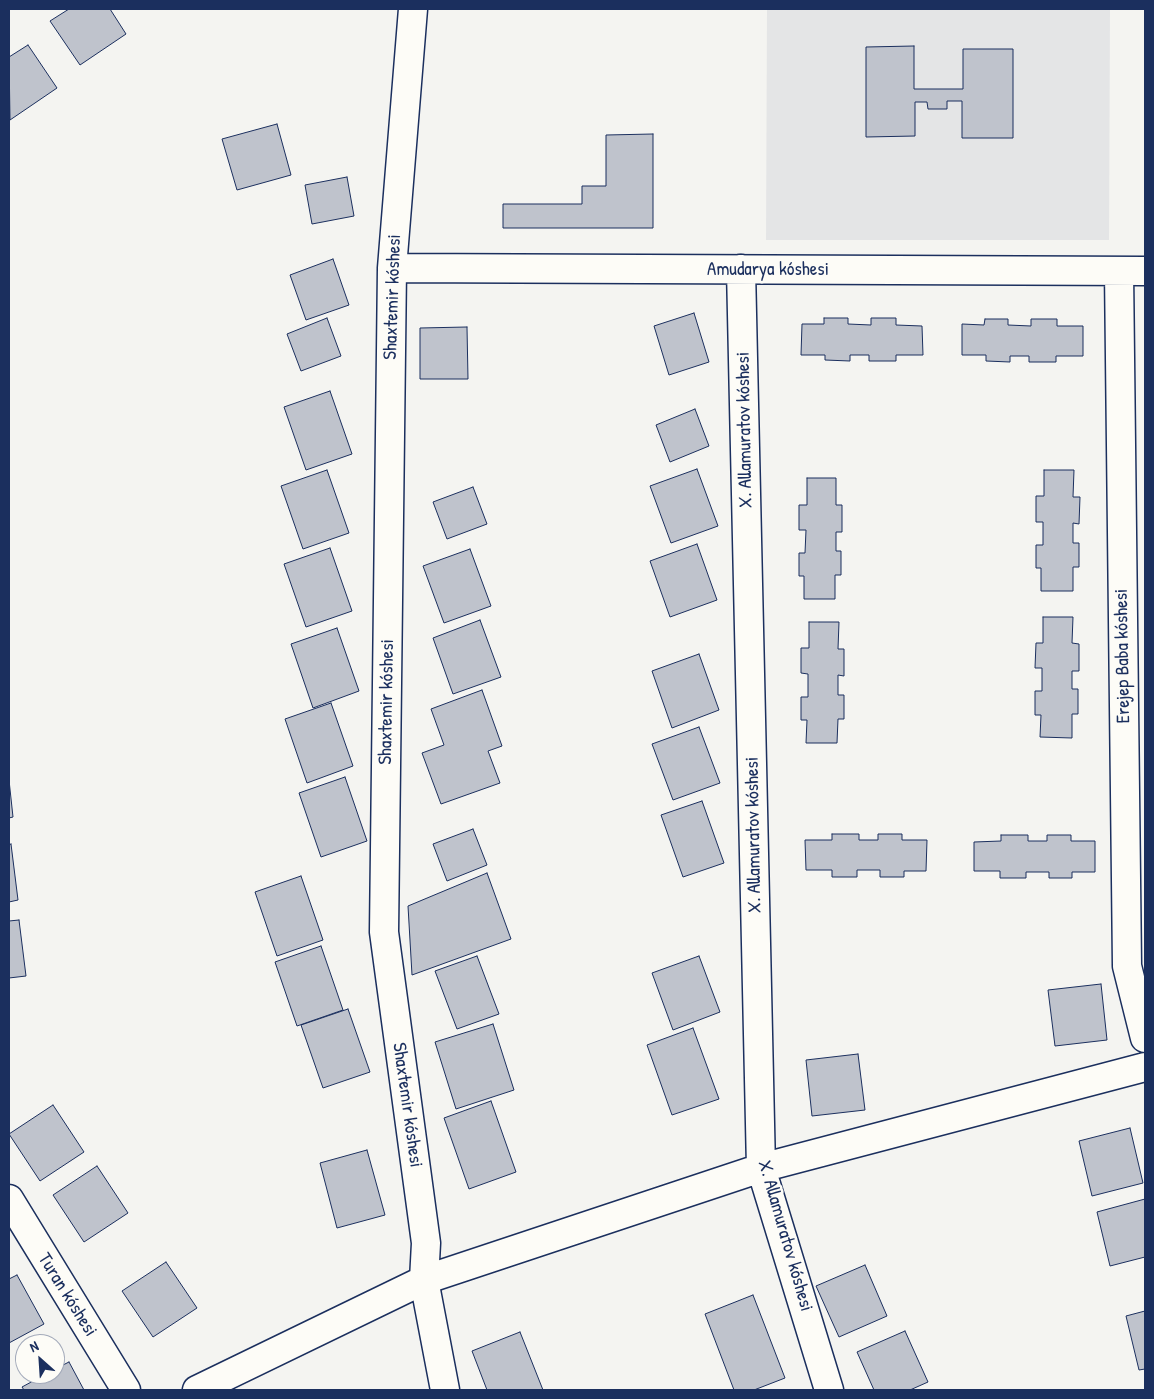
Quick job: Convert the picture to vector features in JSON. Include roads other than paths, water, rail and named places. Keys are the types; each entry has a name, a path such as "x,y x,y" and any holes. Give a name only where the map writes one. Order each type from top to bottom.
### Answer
{"street":[{"name":"Shaxtemir kóshesi","path":"413,9 392,268 384,932 426,1242 424,1280 446,1390"},
{"name":"Amudarya kóshesi","path":"392,268 1132,271"},
{"name":"X. Allamuratov kóshesi","path":"741,269 761,1168 829,1390"},
{"name":"Erejep Baba kóshesi","path":"1132,271 1136,966 1145,1038"},
{"path":"197,1390 424,1280 761,1168 1145,1068"},
{"name":"Turan kóshesi","path":"9,1199 126,1390"}]}
